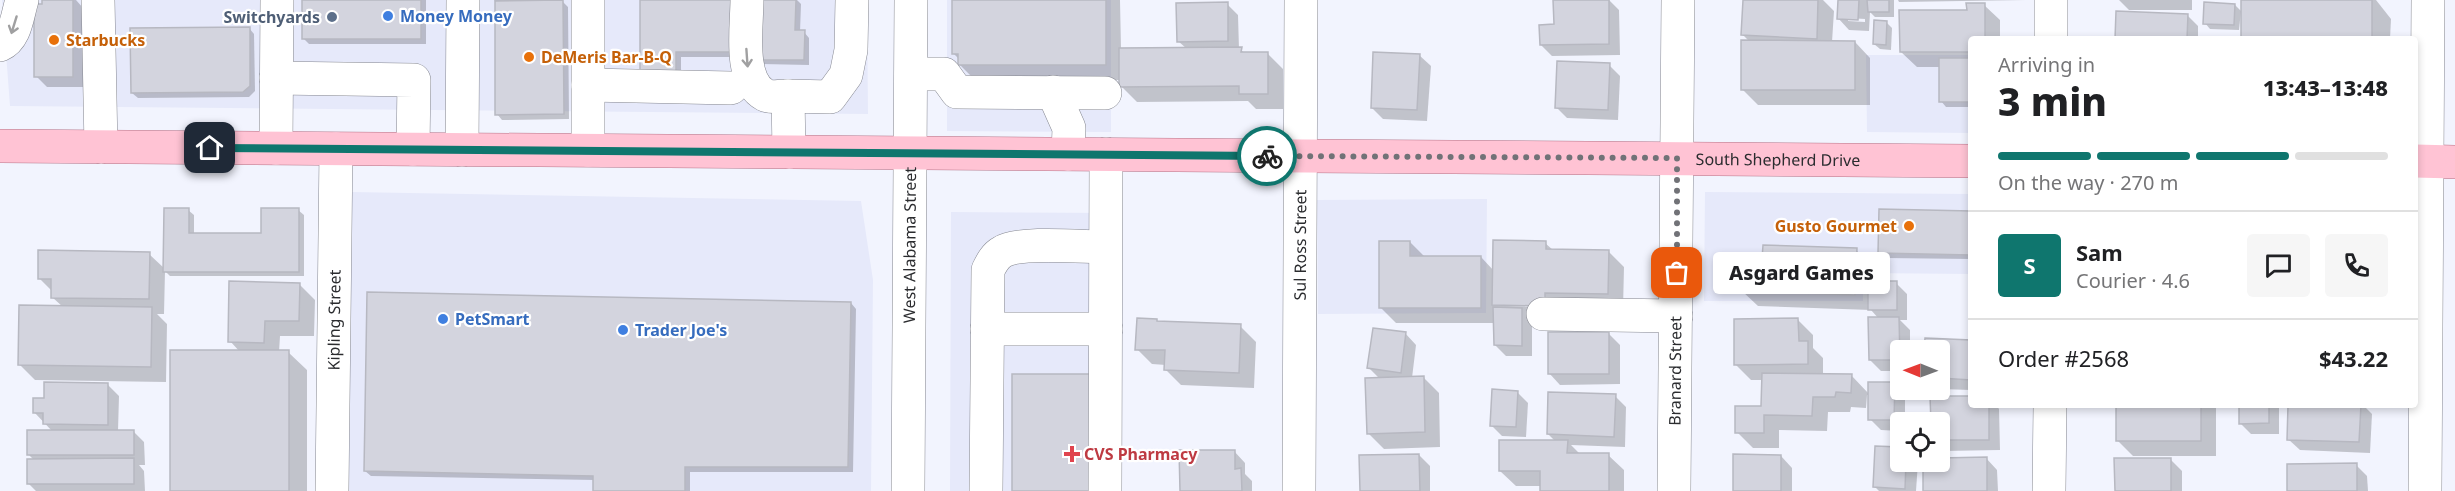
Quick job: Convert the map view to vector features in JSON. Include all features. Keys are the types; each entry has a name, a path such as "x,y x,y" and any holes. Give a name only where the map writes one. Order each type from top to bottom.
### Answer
{"main road":[{"name":"South Shepherd Drive","path":"0,146 1968,161"}],"street":[{"path":"0,45 8,42 14,30 22,0"},
{"path":"276,148 277,0"},
{"path":"462,150 463,0"},
{"path":"588,0 588,150"},
{"path":"747,0 746,55 749,76 755,87 766,96 830,97 846,75 851,50 852,0"},
{"name":"West Alabama Street","path":"908,491 911,0"},
{"name":"Sul Ross Street","path":"1299,491 1301,0"},
{"name":"Branard Street","path":"1674,491 1678,0"},
{"path":"2051,0 2051,36"},
{"path":"2425,491 2433,162 2428,0"},
{"path":"97,1 101,147"},
{"path":"911,74 944,74 957,92 1105,93"},
{"path":"276,78 414,80 413,149"},
{"path":"588,85 731,88"},
{"path":"1053,92 1070,128 1068,154"},
{"path":"789,96 789,152"},
{"name":"Kipling Street","path":"332,491 336,149"},
{"path":"1105,491 1106,154"},
{"path":"986,491 988,270 994,258 1004,250 1021,247 1105,247"},
{"path":"1543,314 1676,316"},
{"path":"987,329 1106,329"},
{"path":"2049,491 2050,408"}],"shaded area":[{"path":"2,0 867,0 868,114 10,106"},
{"path":"947,0 1111,0 1111,132 947,131"},
{"path":"1866,55 1968,55 1968,133 1867,132"},
{"path":"351,192 861,201 873,280 871,491 348,491"},
{"path":"1705,192 1968,194 1968,274 1863,273 1863,301 1704,301"},
{"path":"1487,199 1486,313 1318,314 1317,200"},
{"path":"951,212 1118,213 1114,491 950,491"}],"building":[{"name":"Starbucks","path":"42,0 73,0 73,77 34,77 34,4 42,4"},
{"path":"302,0 421,0 421,39 302,39"},
{"name":"DeMeris Bar-B-Q","path":"563,0 564,114 495,115 495,1"},
{"path":"640,0 734,0 733,52 676,52 676,73 640,73"},
{"path":"754,0 796,0 795,30 805,30 804,60 753,60"},
{"path":"952,0 1106,0 1106,65 958,65 958,54 952,54"},
{"path":"1553,0 1609,0 1609,44 1540,45 1539,25 1554,24"},
{"path":"1743,0 1818,0 1817,39 1741,35"},
{"path":"1838,0 1859,0 1858,20 1837,19"},
{"path":"1867,0 1889,0 1889,12 1868,12"},
{"path":"2241,0 2372,0 2372,36 2241,36"},
{"path":"1228,2 1228,41 1177,42 1176,3"},
{"path":"2204,2 2235,4 2234,25 2203,24"},
{"path":"1966,3 1985,3 1985,36 1968,36 1968,52 1900,52 1899,10 1967,10"},
{"path":"2116,11 2188,14 2187,36 2115,36"},
{"path":"1874,20 1887,21 1886,45 1873,44"},
{"path":"250,27 250,86 243,92 131,93 130,28"},
{"path":"1741,40 1855,41 1855,90 1741,90"},
{"path":"1242,47 1241,52 1268,52 1268,94 1239,94 1239,86 1119,87 1119,48"},
{"path":"1373,52 1420,54 1417,110 1371,108"},
{"path":"1939,58 1968,58 1968,102 1939,102"},
{"path":"1557,61 1610,63 1608,110 1555,108"},
{"path":"164,208 189,208 189,233 261,233 261,208 299,208 299,272 163,272"},
{"path":"1879,209 1968,211 1968,255 1878,253"},
{"path":"1493,240 1546,241 1546,249 1609,250 1608,294 1545,293 1545,306 1492,305"},
{"path":"1379,241 1410,241 1410,256 1481,256 1481,308 1379,308"},
{"path":"1763,245 1857,248 1855,295 1741,291 1742,258 1762,259"},
{"path":"38,250 150,252 149,299 51,298 51,279 38,279"},
{"path":"229,281 300,283 299,321 265,321 264,343 228,342"},
{"path":"1868,281 1897,281 1897,310 1868,310"},
{"path":"367,292 851,302 848,467 685,467 685,491 593,491 593,476 364,471"},
{"path":"19,305 152,307 151,367 18,365"},
{"path":"1493,307 1522,308 1522,346 1494,345"},
{"path":"1868,317 1899,317 1900,340 1890,340 1890,360 1869,360"},
{"path":"1137,318 1157,319 1157,321 1241,324 1239,373 1164,370 1165,350 1135,350"},
{"path":"1798,318 1799,341 1808,341 1808,364 1734,365 1734,319"},
{"path":"1373,328 1406,332 1401,373 1367,368"},
{"path":"1548,332 1609,332 1609,374 1548,374"},
{"path":"1925,338 1968,340 1968,380 1950,379 1950,340 1925,340"},
{"path":"170,350 289,350 289,491 170,491"},
{"path":"1762,373 1852,374 1851,393 1836,392 1835,397 1813,397 1812,416 1764,415 1764,433 1735,433 1735,406 1761,406"},
{"name":"CVS Pharmacy","path":"1012,374 1096,374 1095,491 1012,491"},
{"path":"1424,376 1425,432 1367,434 1365,378"},
{"path":"44,382 108,383 108,425 43,424 43,413 33,413 33,398 44,398"},
{"path":"1868,382 1890,382 1890,400 1895,400 1894,412 1890,412 1890,420 1868,420"},
{"path":"1492,389 1518,391 1516,427 1490,426"},
{"path":"1548,392 1616,394 1614,437 1547,434"},
{"path":"1950,396 1968,396 1968,408 1989,408 1989,440 1950,440 1950,412 1931,412 1930,400 1950,400"},
{"path":"2116,408 2201,408 2201,441 2116,441"},
{"path":"2239,408 2269,408 2269,423 2239,424"},
{"path":"2288,408 2361,408 2359,442 2287,440"},
{"path":"27,430 134,430 134,455 27,455"},
{"path":"1499,440 1568,440 1567,453 1609,453 1609,491 1540,491 1540,471 1499,471"},
{"path":"1875,446 1890,447 1890,472 1906,472 1905,489 1873,487"},
{"path":"1179,450 1235,450 1235,469 1241,468 1242,491 1180,491"},
{"path":"1419,454 1420,491 1360,491 1359,455"},
{"path":"1733,454 1781,455 1781,491 1733,491"},
{"path":"1987,457 1987,491 1923,491 1923,472 1950,472 1950,458"},
{"path":"134,458 134,484 27,484 27,459"},
{"path":"2114,458 2171,458 2171,491 2115,491"},
{"path":"2357,463 2357,491 2287,491 2287,464"}],"way so far":[{"path":"1267,156 1677,158 1677,273"}],"place":[{"name":"Money Money","path":"388,16"},
{"name":"Switchyards","path":"332,17"},
{"name":"Starbucks","path":"54,40"},
{"name":"DeMeris Bar-B-Q","path":"529,57"},
{"name":"Gusto Gourmet","path":"1909,226"},
{"name":"Asgard Games","path":"1677,273"},
{"name":"PetSmart","path":"443,319"},
{"name":"Trader Joe's","path":"623,330"},
{"name":"CVS Pharmacy","path":"1072,454"}],"route":[{"path":"210,148 1267,156"}]}
